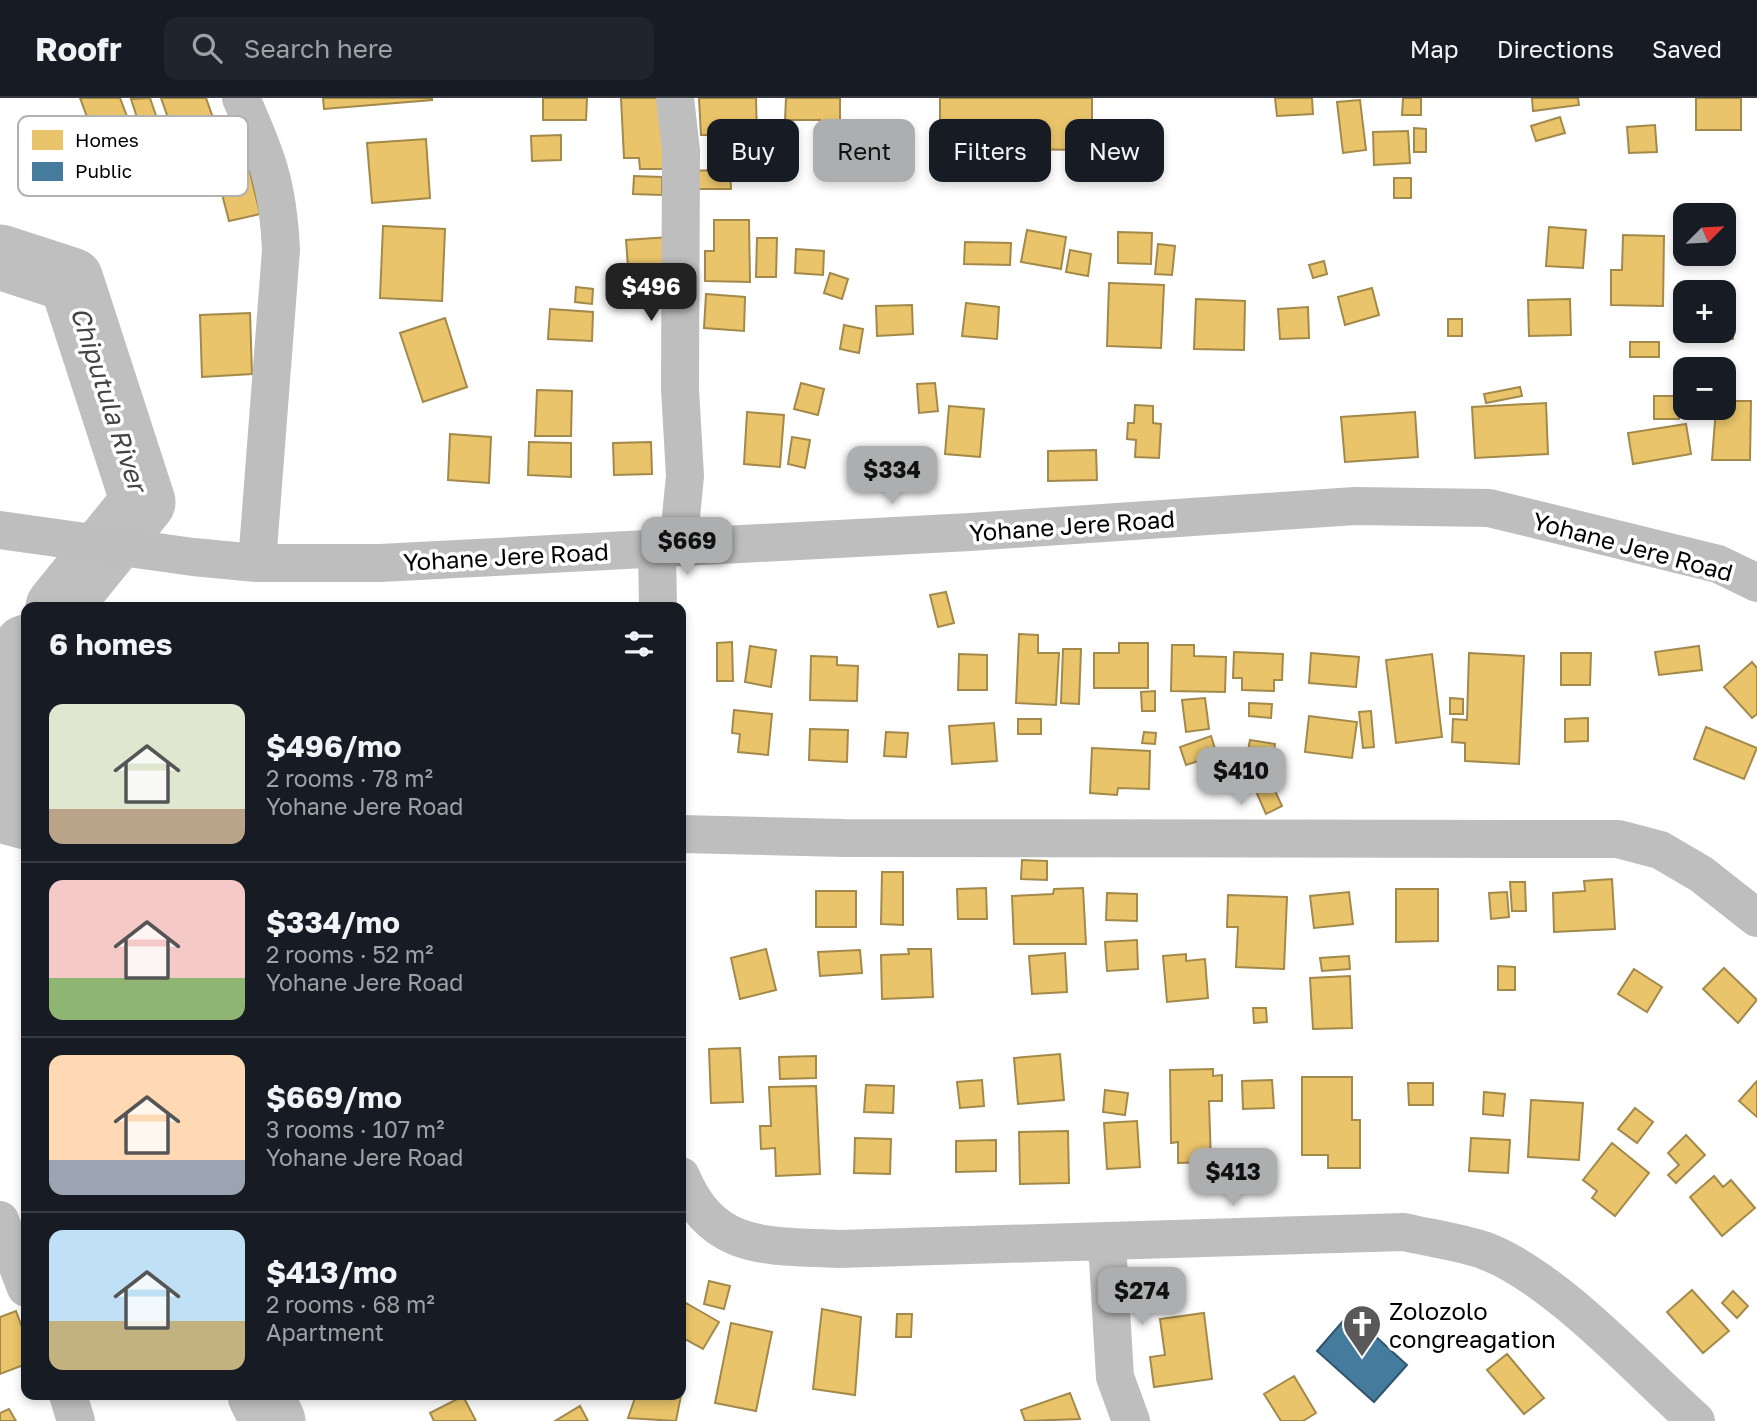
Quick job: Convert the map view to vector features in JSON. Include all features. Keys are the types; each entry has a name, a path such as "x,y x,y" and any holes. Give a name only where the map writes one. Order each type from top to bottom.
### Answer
{"street":[{"path":"241,98 270,165 279,203 280,226 257,563"},
{"path":"659,602 668,547 685,475 680,389 681,151 675,98"},
{"name":"Yohane Jere Road","path":"0,530 193,558 257,563 380,563 970,532 1355,506 1489,508 1718,564 1757,583"},
{"path":"686,834 844,838 1618,839 1660,850 1701,874 1757,918"},
{"path":"686,1188 691,1200 715,1226 750,1244 839,1249 1404,1232 1483,1250 1522,1270 1563,1300 1696,1421"},
{"path":"0,1220 21,1275"},
{"path":"1107,1243 1115,1377 1131,1421"},
{"path":"70,1400 76,1421"}],"building: Homes":[{"path":"80,98 120,98 127,116 87,116"},
{"path":"150,98 156,116 137,116 131,99"},
{"path":"161,98 206,98 212,116 167,116"},
{"path":"323,98 432,98 432,100 324,109"},
{"path":"543,98 587,98 586,120 543,120"},
{"path":"621,98 671,98 673,169 640,169 639,158 624,158"},
{"path":"699,98 756,98 756,119 707,119 707,135 701,135"},
{"path":"786,98 840,98 840,119 785,119"},
{"path":"940,98 1092,98 1092,119 1065,119 1065,150 1051,150 1051,119 940,119"},
{"path":"1275,98 1312,98 1313,114 1277,116"},
{"path":"1403,98 1421,98 1421,115 1402,115"},
{"path":"1532,98 1578,98 1579,105 1533,111"},
{"path":"1696,98 1741,98 1741,130 1696,130"},
{"path":"1360,100 1366,150 1343,153 1337,102"},
{"path":"1560,117 1565,133 1536,141 1531,126"},
{"path":"1655,125 1657,152 1629,153 1627,127"},
{"path":"1414,128 1426,129 1426,152 1414,152"},
{"path":"1408,131 1410,163 1374,165 1373,132"},
{"path":"561,135 561,160 532,161 531,136"},
{"path":"426,139 430,198 372,203 367,143"},
{"path":"248,164 260,214 229,221 222,196 248,196"},
{"path":"707,170 707,182 731,182 731,189 694,189 694,171"},
{"path":"634,176 662,177 662,195 633,194"},
{"path":"1394,178 1411,178 1411,198 1394,198"},
{"path":"714,220 749,220 750,282 705,281 705,251 714,251"},
{"path":"383,226 445,229 442,301 380,298"},
{"path":"1549,227 1586,230 1583,268 1546,266"},
{"path":"1027,230 1066,237 1061,269 1021,262"},
{"path":"1118,232 1152,233 1151,264 1118,263"},
{"path":"1623,235 1664,236 1663,306 1611,305 1611,270 1622,270"},
{"path":"669,237 672,264 628,267 626,240"},
{"path":"757,238 777,238 776,277 756,277"},
{"path":"965,242 1011,243 1010,265 964,264"},
{"path":"1158,244 1175,246 1172,275 1155,274"},
{"path":"796,249 824,251 823,275 795,273"},
{"path":"1070,250 1091,254 1088,276 1066,272"},
{"path":"1324,261 1327,274 1313,278 1309,265"},
{"path":"830,273 848,279 842,299 824,293"},
{"path":"1109,283 1164,285 1161,348 1107,346"},
{"path":"576,287 593,289 592,304 575,302"},
{"path":"1372,288 1379,315 1345,325 1338,297"},
{"path":"706,294 745,297 744,331 704,328"},
{"path":"1196,299 1245,301 1244,350 1194,349"},
{"path":"1570,299 1571,335 1529,336 1528,300"},
{"path":"966,303 999,307 997,339 962,336"},
{"path":"912,305 913,334 877,336 876,306"},
{"path":"1308,307 1309,338 1280,339 1278,309"},
{"path":"550,309 593,312 592,341 548,339"},
{"path":"250,313 252,374 202,377 200,315"},
{"path":"445,318 467,387 423,402 400,333"},
{"path":"1448,319 1462,319 1462,336 1448,336"},
{"path":"844,325 863,329 859,353 840,349"},
{"path":"1630,342 1659,342 1659,357 1630,357"},
{"path":"801,383 824,389 818,415 794,409"},
{"path":"935,383 938,411 919,413 917,384"},
{"path":"1520,387 1522,396 1486,403 1484,394"},
{"path":"537,390 572,391 571,436 535,436"},
{"path":"1654,396 1673,396 1673,419 1654,419"},
{"path":"1736,401 1751,401 1750,460 1712,460 1715,420 1736,420"},
{"path":"1546,403 1548,454 1475,458 1472,407"},
{"path":"1135,405 1153,406 1153,423 1161,424 1159,458 1135,457 1136,440 1127,439 1128,423 1134,423"},
{"path":"949,406 984,409 980,457 945,454"},
{"path":"747,412 784,415 780,467 744,464"},
{"path":"1415,412 1418,457 1345,462 1341,417"},
{"path":"1686,424 1691,454 1633,464 1628,433"},
{"path":"450,434 491,437 489,483 448,480"},
{"path":"792,437 810,440 805,468 788,464"},
{"path":"529,442 571,443 571,477 528,475"},
{"path":"651,442 652,474 614,475 613,443"},
{"path":"1096,450 1097,480 1048,481 1048,451"},
{"path":"946,592 954,623 938,627 930,595"},
{"path":"1019,634 1038,635 1038,653 1059,653 1056,705 1016,703"},
{"path":"732,642 733,681 717,681 717,643"},
{"path":"1119,643 1148,643 1148,688 1094,688 1094,653 1119,653"},
{"path":"1172,645 1194,645 1194,656 1226,657 1225,692 1171,691"},
{"path":"750,646 776,650 771,687 745,682"},
{"path":"1699,646 1702,670 1659,675 1655,652"},
{"path":"1063,649 1081,649 1079,704 1061,703"},
{"path":"1234,652 1283,654 1282,680 1274,680 1274,691 1242,690 1242,678 1233,678"},
{"path":"1311,653 1359,657 1356,687 1309,683"},
{"path":"1469,653 1524,656 1519,764 1465,761 1465,743 1452,742 1453,719 1467,720"},
{"path":"1561,653 1591,653 1590,685 1561,685"},
{"path":"959,654 987,655 987,690 958,690"},
{"path":"1432,654 1442,737 1396,743 1386,660"},
{"path":"811,656 837,657 837,665 858,666 857,701 810,700"},
{"path":"1752,662 1757,668 1757,714 1752,718 1724,687"},
{"path":"1155,691 1155,711 1142,711 1141,692"},
{"path":"1205,698 1209,729 1186,732 1182,700"},
{"path":"1450,698 1463,699 1463,714 1450,714"},
{"path":"1249,703 1272,704 1271,718 1249,716"},
{"path":"734,710 772,714 768,755 738,752 740,734 732,733"},
{"path":"1371,711 1374,747 1363,748 1359,712"},
{"path":"1309,716 1357,722 1352,758 1305,752"},
{"path":"1588,718 1588,741 1565,742 1565,719"},
{"path":"1018,719 1041,719 1041,734 1018,734"},
{"path":"994,723 997,761 952,764 949,726"},
{"path":"1706,727 1757,748 1744,779 1694,759"},
{"path":"810,729 848,730 847,762 809,760"},
{"path":"886,732 908,733 906,757 884,756"},
{"path":"1144,732 1156,733 1155,744 1142,743"},
{"path":"1211,736 1217,755 1186,765 1180,747"},
{"path":"1250,740 1275,744 1270,770 1245,766"},
{"path":"1092,748 1150,751 1149,789 1118,788 1117,795 1090,793"},
{"path":"1270,780 1282,806 1266,814 1254,787"},
{"path":"1022,860 1047,861 1047,880 1021,879"},
{"path":"882,872 903,872 903,925 881,924"},
{"path":"1612,879 1615,929 1554,932 1553,893 1585,891 1584,881"},
{"path":"1510,882 1525,882 1526,911 1512,911"},
{"path":"986,888 987,919 958,919 957,889"},
{"path":"1083,888 1086,944 1014,944 1012,896 1053,894 1054,889"},
{"path":"1396,889 1438,889 1438,941 1396,942"},
{"path":"816,891 856,891 856,927 816,927"},
{"path":"1349,892 1353,924 1314,928 1310,896"},
{"path":"1507,892 1509,917 1491,919 1489,893"},
{"path":"1107,893 1137,894 1137,921 1106,920"},
{"path":"1228,895 1287,897 1284,969 1236,967 1238,927 1227,927"},
{"path":"1137,940 1138,969 1107,971 1105,942"},
{"path":"766,949 776,990 740,999 731,958"},
{"path":"908,949 931,949 933,997 882,999 881,955 909,954"},
{"path":"860,950 862,973 820,976 818,952"},
{"path":"1065,953 1067,992 1032,994 1029,956"},
{"path":"1186,954 1186,961 1205,959 1208,998 1167,1002 1163,956"},
{"path":"1349,956 1350,969 1322,971 1320,958"},
{"path":"1498,966 1515,967 1515,990 1498,990"},
{"path":"1724,968 1757,1000 1738,1023 1703,989"},
{"path":"1634,969 1662,987 1647,1012 1618,994"},
{"path":"1350,976 1352,1028 1313,1029 1310,978"},
{"path":"1253,1008 1266,1008 1267,1022 1254,1023"},
{"path":"740,1048 743,1102 711,1103 709,1049"},
{"path":"1060,1054 1064,1100 1018,1104 1014,1058"},
{"path":"816,1056 816,1078 780,1079 779,1057"},
{"path":"1213,1069 1213,1076 1222,1075 1222,1101 1209,1101 1211,1162 1178,1163 1178,1142 1171,1143 1170,1070"},
{"path":"1302,1077 1352,1077 1352,1120 1360,1120 1360,1168 1328,1168 1328,1155 1302,1155"},
{"path":"982,1080 984,1106 960,1108 957,1082"},
{"path":"1272,1080 1274,1108 1243,1109 1242,1081"},
{"path":"1757,1081 1757,1117 1739,1101"},
{"path":"1408,1083 1433,1083 1433,1105 1409,1105"},
{"path":"866,1085 894,1086 893,1113 864,1112"},
{"path":"816,1086 820,1174 776,1176 775,1148 761,1149 760,1126 771,1126 769,1087"},
{"path":"1105,1090 1128,1093 1125,1115 1103,1112"},
{"path":"1484,1092 1505,1094 1503,1116 1483,1114"},
{"path":"1531,1100 1583,1103 1579,1160 1528,1157"},
{"path":"1635,1108 1653,1122 1637,1143 1618,1129"},
{"path":"1137,1121 1140,1167 1107,1169 1104,1123"},
{"path":"1068,1131 1069,1183 1020,1184 1019,1132"},
{"path":"1686,1135 1705,1155 1676,1183 1668,1175 1679,1165 1668,1153"},
{"path":"855,1138 891,1139 890,1174 854,1173"},
{"path":"1471,1138 1510,1140 1508,1173 1469,1171"},
{"path":"996,1140 996,1171 956,1172 956,1141"},
{"path":"1612,1143 1649,1173 1615,1216 1592,1198 1597,1191 1583,1180"},
{"path":"1714,1176 1723,1187 1731,1180 1755,1208 1722,1236 1690,1197"},
{"path":"709,1281 730,1286 724,1309 704,1304"},
{"path":"1692,1290 1729,1331 1703,1353 1667,1312"},
{"path":"1733,1291 1748,1306 1737,1318 1722,1303"},
{"path":"686,1303 719,1322 703,1349 686,1340"},
{"path":"822,1309 861,1317 855,1395 813,1389"},
{"path":"16,1311 21,1324 21,1366 0,1374 0,1317"},
{"path":"1204,1313 1212,1379 1154,1387 1150,1357 1165,1355 1160,1319"},
{"path":"897,1314 912,1314 911,1337 896,1337"},
{"path":"731,1323 772,1332 756,1411 715,1403"},
{"path":"1507,1354 1544,1398 1524,1414 1487,1370"},
{"path":"1294,1376 1316,1413 1303,1421 1281,1421 1264,1394"},
{"path":"1070,1393 1080,1419 1025,1421 1021,1410"},
{"path":"455,1400 465,1400 476,1421 434,1421 430,1413"},
{"path":"634,1400 680,1400 676,1421 628,1418"},
{"path":"580,1406 588,1421 555,1421"},
{"path":"9,1409 16,1421 0,1421 0,1413"}],"building: Public":[{"name":"Zolozolo congreagation","path":"1350,1313 1407,1365 1374,1402 1317,1351"}],"waterway":[{"name":"Chiputula River","path":"0,257 71,280 143,502 62,602"},
{"name":"Chiputula River","path":"21,680 1,810 21,816"},
{"name":"Chiputula River","path":"262,1400 273,1421"}],"place":[{"name":"Zolozolo congreagation","path":"1362,1358"}]}
